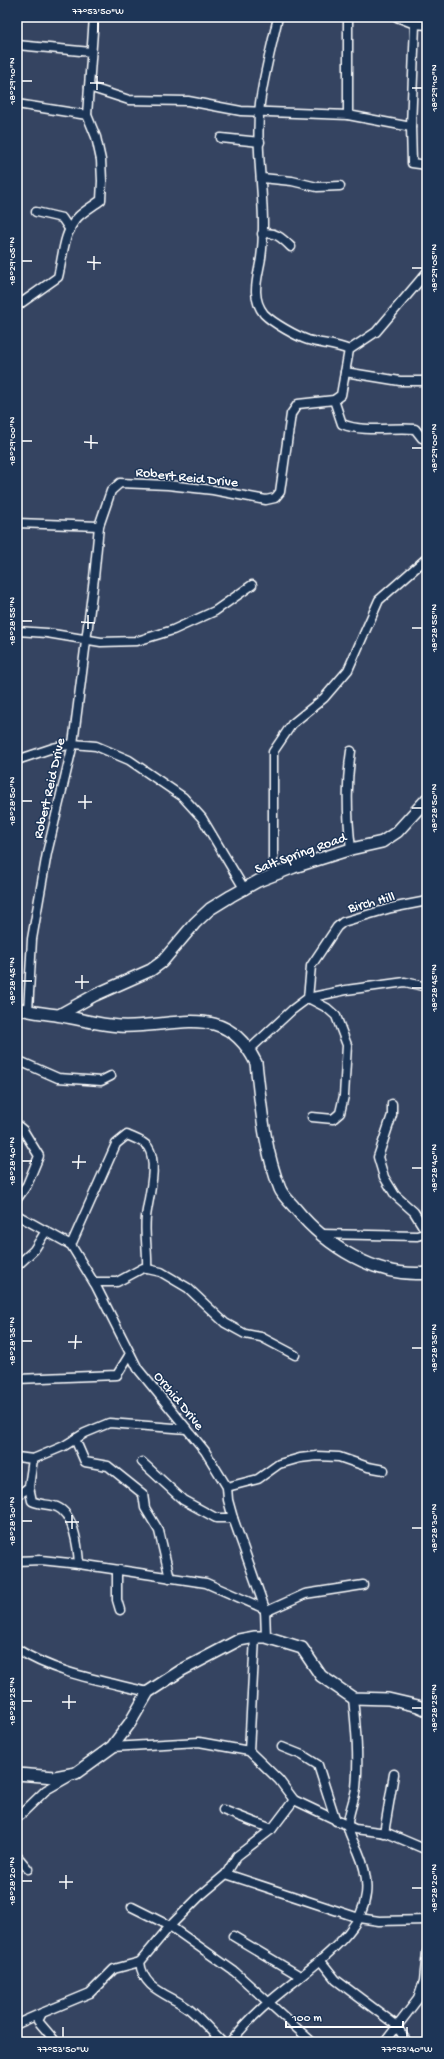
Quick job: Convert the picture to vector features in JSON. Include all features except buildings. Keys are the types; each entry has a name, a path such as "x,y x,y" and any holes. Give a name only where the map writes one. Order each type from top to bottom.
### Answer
{"street":[{"path":"17,306 58,277 70,230 78,217 101,200 101,160 96,137 87,115 94,17"},
{"path":"278,17 268,60 260,111 262,234 261,258 255,288 257,302 264,314 293,333 309,340 338,345 349,350"},
{"path":"348,17 348,115"},
{"path":"397,17 416,24 427,25"},
{"path":"416,24 411,127 412,163 427,165"},
{"path":"17,45 91,52"},
{"path":"89,87 129,100 188,101 241,111 348,115 411,127"},
{"path":"17,104 87,115"},
{"path":"221,138 260,142"},
{"path":"262,178 292,181 317,187 340,186"},
{"path":"36,212 62,218 70,230"},
{"path":"262,234 269,232 281,237 291,247"},
{"path":"427,272 376,332 349,350 341,395 334,400 342,424 350,428 415,429 422,438 427,440"},
{"path":"346,372 400,381 427,381"},
{"name":"Robert Reid Drive","path":"28,1012 32,939 47,853 73,744 99,526 110,492 120,483 168,485 213,490 266,500 275,498 280,492 291,414 298,404 334,400"},
{"path":"17,523 99,526"},
{"path":"273,875 273,752 292,724 324,698 348,670 379,600 427,558"},
{"path":"17,631 86,638 102,642 136,641 173,630 215,611 252,585"},
{"path":"17,760 53,748 73,744 96,746 129,760 183,797 202,818 245,890"},
{"path":"351,751 347,817 351,848"},
{"name":"Salt Spring Road","path":"59,1015 95,995 151,970 162,962 195,923 210,909 231,896 245,890 258,881 273,875 351,848 382,842 397,832 427,799"},
{"name":"Birch Hill","path":"308,998 311,966 329,937 343,922 391,908 427,901"},
{"path":"249,1050 292,1010 308,998 346,990 405,982 427,986"},
{"path":"308,998 327,1008 336,1016 347,1045 344,1096 340,1113 333,1119 312,1117"},
{"path":"17,1008 28,1012 59,1015 117,1026 148,1026 185,1021 212,1024 239,1038 249,1050 256,1063 268,1156 281,1191 305,1220 330,1242 351,1255 380,1267 398,1272 427,1273"},
{"path":"17,1060 58,1078 101,1081 111,1076"},
{"path":"321,1234 417,1236 427,1233 414,1212 395,1195 384,1177 378,1157 392,1115 392,1104"},
{"path":"17,1125 23,1130 39,1156 27,1185 17,1199"},
{"path":"71,1245 116,1144 127,1135 148,1146 152,1157 151,1192 146,1217 148,1252 147,1269"},
{"name":"Orchid Drive","path":"17,1216 71,1245 94,1282 138,1369 186,1429 205,1450 227,1487 228,1500 233,1518 265,1610 266,1637"},
{"path":"17,1266 34,1250 46,1231"},
{"path":"94,1282 117,1282 143,1268 161,1272 188,1288 225,1323 245,1334 261,1337 295,1355"},
{"path":"17,1379 117,1375 130,1354"},
{"path":"17,1457 33,1459 64,1446 85,1433 109,1423 186,1429"},
{"path":"75,1439 85,1462 108,1466 143,1494 145,1508 159,1531 170,1578"},
{"path":"227,1487 258,1479 279,1464 300,1458 317,1456 338,1457 368,1467 384,1470"},
{"path":"33,1459 30,1487 32,1501 59,1508 68,1518 77,1543 79,1564"},
{"path":"142,1462 183,1500 216,1518 233,1518"},
{"path":"17,1496 30,1487"},
{"path":"17,1561 41,1560 79,1564 206,1583 265,1610 305,1594 362,1584"},
{"path":"117,1570 117,1600 120,1610"},
{"path":"249,1751 255,1637"},
{"path":"17,1818 46,1790 76,1773 112,1747 130,1722 148,1692 182,1670 239,1640 255,1637 266,1637 302,1648 322,1676 353,1698 388,1699 418,1706 427,1710"},
{"path":"17,1648 50,1666 148,1692"},
{"path":"231,2042 245,2023 268,2001 320,1960 348,1933 359,1918 368,1889 365,1868 348,1826 356,1790 358,1766 353,1698"},
{"path":"112,1747 200,1742 249,1751 279,1780 294,1800 348,1826 368,1832 384,1832 427,1850"},
{"path":"282,1747 302,1755 318,1765 336,1821"},
{"path":"17,1774 55,1777 76,1773"},
{"path":"384,1832 394,1774"},
{"path":"17,2024 90,1993 114,1969 140,1962 170,1926 200,1896 226,1874 237,1856 272,1828 294,1800"},
{"path":"223,1810 272,1828"},
{"path":"17,1856 28,1869"},
{"path":"226,1874 359,1918 379,1921 427,1920"},
{"path":"132,1907 170,1926 235,1972 312,2042"},
{"path":"233,1936 300,1976"},
{"path":"385,2042 418,1999 424,1981 427,1952"},
{"path":"320,1960 336,1980 396,2026 407,2042"},
{"path":"140,1962 141,1972 156,1991 188,2008 222,2042"},
{"path":"42,2013 38,2021 56,2042"}]}
